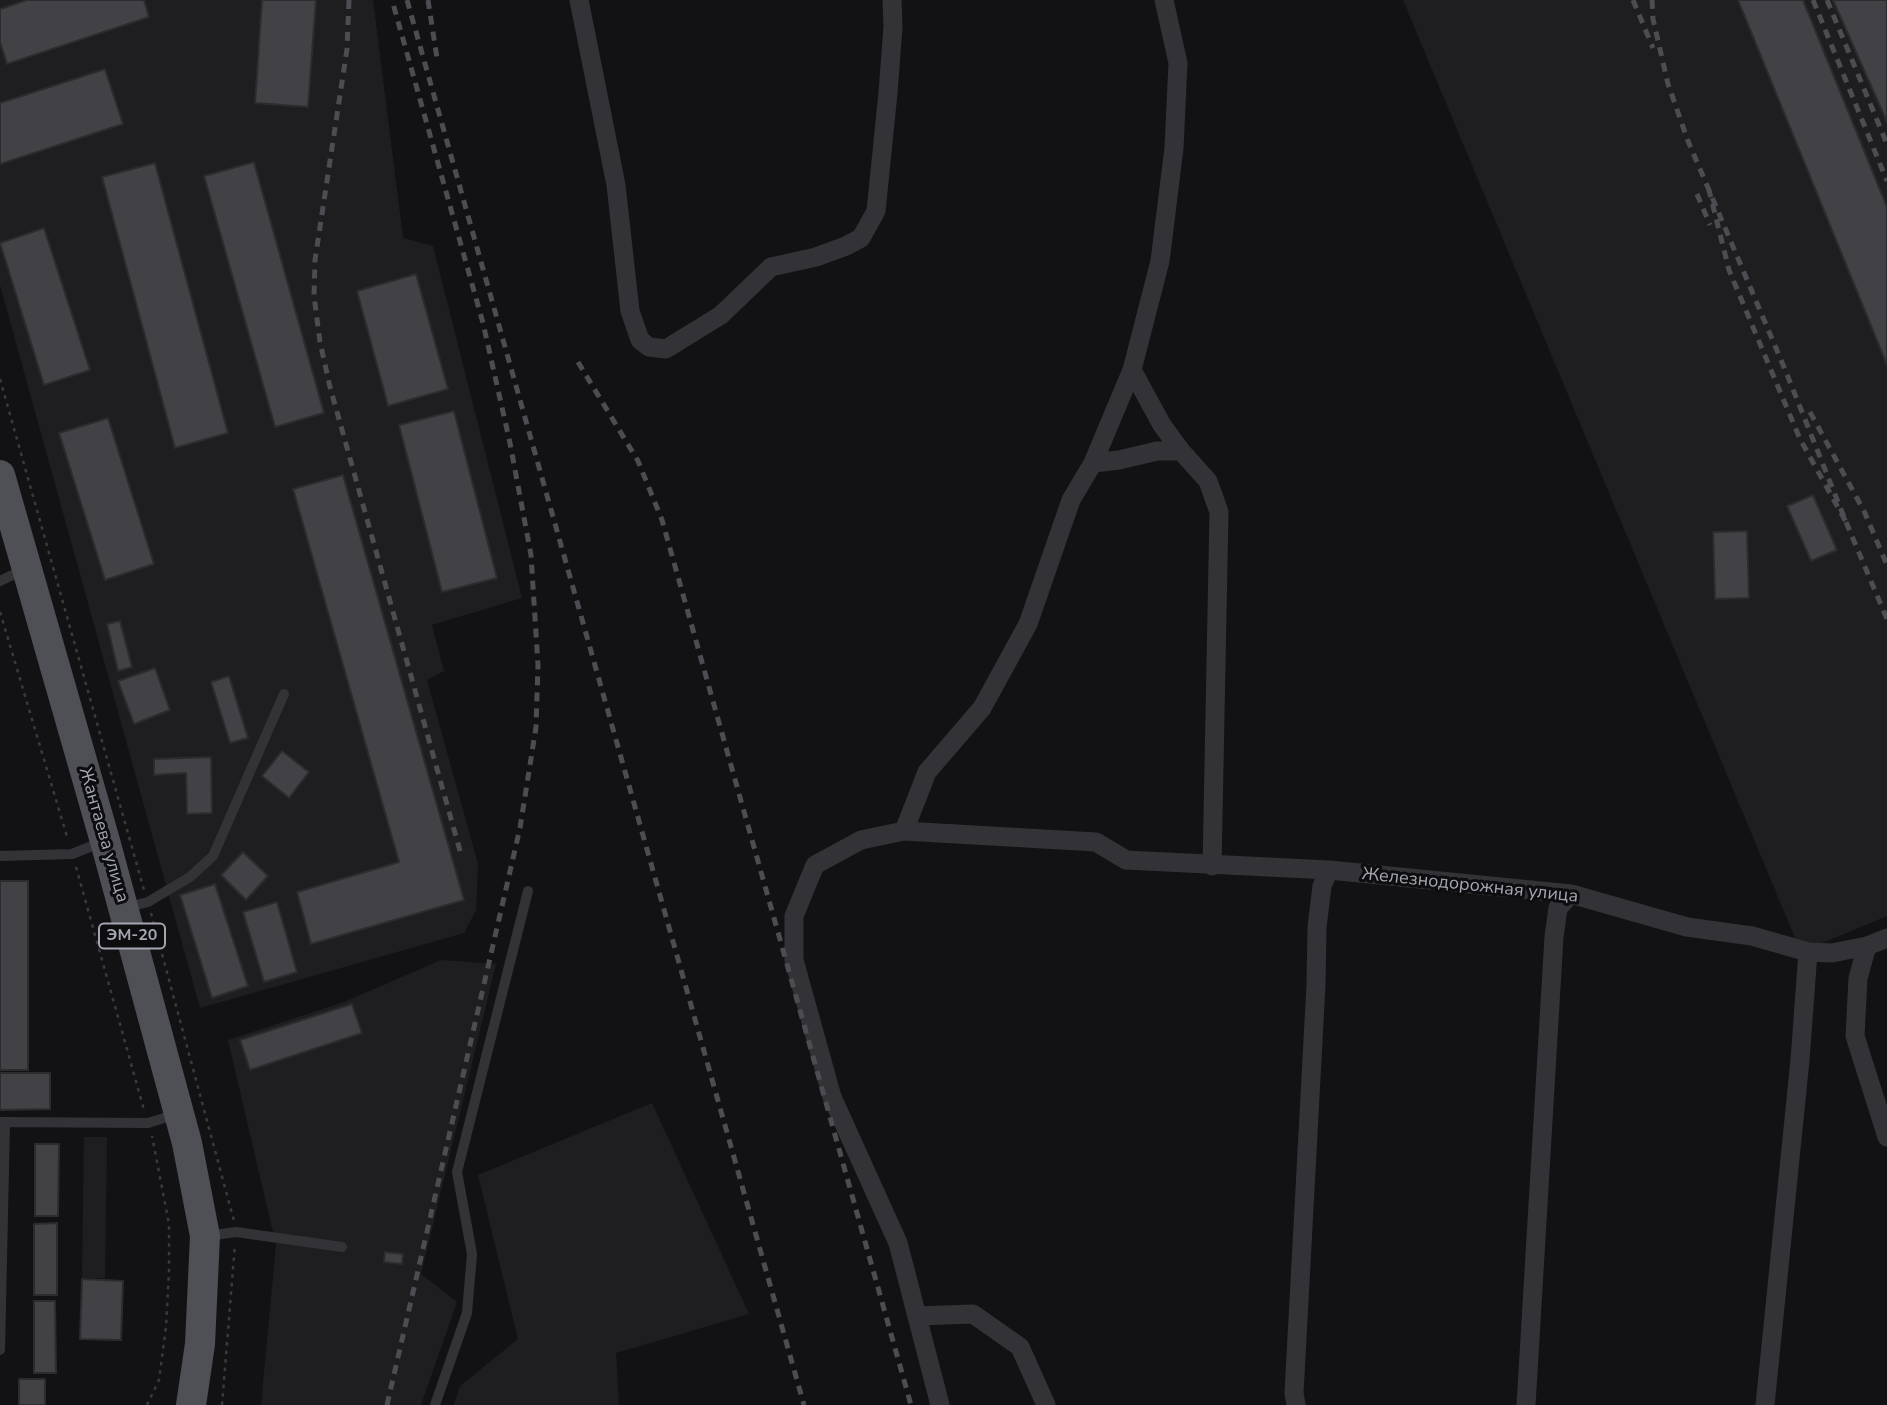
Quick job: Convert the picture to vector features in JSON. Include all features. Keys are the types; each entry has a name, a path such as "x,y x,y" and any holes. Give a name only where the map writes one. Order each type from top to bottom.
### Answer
{"main road":[{"name":"Жантаева улица","path":"0,475 13,575 105,841 181,1113 205,1236 200,1344 191,1405"}],"street":[{"path":"579,0 616,185 630,312 640,340 649,347 666,349 721,315 771,267 816,257 861,238 876,211 888,93 892,0"},
{"path":"904,831 927,772 982,708 1028,624 1071,500 1093,463 1132,370 1160,261 1174,148 1178,63 1164,0"},
{"path":"1132,370 1162,425 1208,481 1219,512 1212,866"},
{"path":"1093,463 1157,451 1181,451"},
{"name":"Железнодорожная улица","path":"940,1405 898,1243 832,1097 794,960 794,916 815,865 861,840 904,831 1096,842 1126,860 1329,870 1571,894 1687,927 1752,936 1808,952 1832,953 1867,946 1887,938"},
{"path":"1296,1405 1294,1393 1317,927 1322,886 1329,870"},
{"path":"1526,1405 1554,937 1558,908 1571,894"},
{"path":"1867,946 1858,978 1855,1036 1887,1137"},
{"path":"1765,1405 1800,1060 1808,952"},
{"path":"916,1316 973,1314 1020,1346 1046,1405"}],"lane":[{"path":"124,908 148,902 180,884 213,856 284,694"},
{"path":"0,856 72,853 105,841"},
{"path":"435,1405 467,1313 472,1254 457,1172 528,891"},
{"path":"0,1350 2,1122 148,1123 181,1113"},
{"path":"205,1236 236,1232 342,1247"}],"path":[{"path":"0,612 72,853 156,1151 169,1224 169,1248 166,1328 159,1380 147,1405"}],"shaded area":[{"path":"0,0 373,0 403,238 433,246 522,598 432,625 444,671 427,680 478,864 476,910 464,933 200,1008 0,285"},
{"path":"1403,0 1887,0 1887,916 1801,952"},
{"path":"441,960 496,964 421,1274 457,1302 421,1405 261,1405 276,1245 228,1040 344,1002"},
{"path":"652,1103 749,1314 616,1353 619,1405 454,1405 460,1386 518,1339 478,1175"},
{"path":"84,1137 107,1137 105,1278 82,1278"}],"building":[{"path":"27,0 144,0 149,17 7,64 0,42 0,9"},
{"path":"262,0 316,0 308,107 255,103"},
{"path":"1738,0 1803,0 1887,207 1887,365"},
{"path":"1833,0 1887,0 1887,122"},
{"path":"105,69 123,124 0,164 0,103"},
{"path":"254,162 324,413 275,427 204,176"},
{"path":"155,163 228,433 175,448 102,177"},
{"path":"44,228 90,370 44,385 0,243"},
{"path":"416,274 448,389 388,406 357,291"},
{"path":"454,411 497,578 442,592 399,425"},
{"path":"108,418 154,564 105,580 59,433"},
{"path":"343,475 464,900 311,944 297,892 399,862 293,489"},
{"path":"1813,495 1837,550 1811,561 1787,506"},
{"path":"1747,531 1749,598 1715,599 1713,532"},
{"path":"120,621 132,667 118,671 107,624"},
{"path":"155,668 170,710 134,724 118,681"},
{"path":"229,676 248,738 230,743 211,682"},
{"path":"282,751 309,772 289,798 262,776"},
{"path":"211,757 212,813 187,814 186,773 154,775 154,759"},
{"path":"243,852 268,876 246,900 221,875"},
{"path":"0,881 28,881 28,1070 0,1070"},
{"path":"215,884 248,986 212,998 180,895"},
{"path":"277,902 297,972 264,982 243,912"},
{"path":"352,1004 362,1033 250,1070 240,1040"},
{"path":"0,1073 50,1073 50,1109 0,1110"},
{"path":"35,1144 59,1144 58,1216 35,1216"},
{"path":"57,1223 57,1295 34,1295 34,1224"},
{"path":"385,1252 403,1254 402,1264 384,1262"},
{"path":"82,1279 123,1281 121,1340 80,1339"},
{"path":"34,1301 55,1301 56,1373 34,1373"},
{"path":"19,1379 45,1379 45,1405 19,1405"}],"railway":[{"path":"349,0 347,49 315,260 314,296 320,342 330,387 462,858"},
{"path":"387,1405 520,828 536,727 538,665 531,555 510,443 483,323 392,0"},
{"path":"407,0 804,1405"},
{"path":"428,0 437,58"},
{"path":"1633,0 1653,48"},
{"path":"1652,0 1653,19 1668,84 1688,141 1709,190 1784,367 1846,522 1800,439 1729,270 1709,190"},
{"path":"1813,0 1887,181"},
{"path":"1827,0 1887,144"},
{"path":"1697,194 1710,225"},
{"path":"578,362 638,461 662,520 911,1405"},
{"path":"1810,412 1864,511 1887,565"},
{"path":"1846,522 1887,619"}]}
